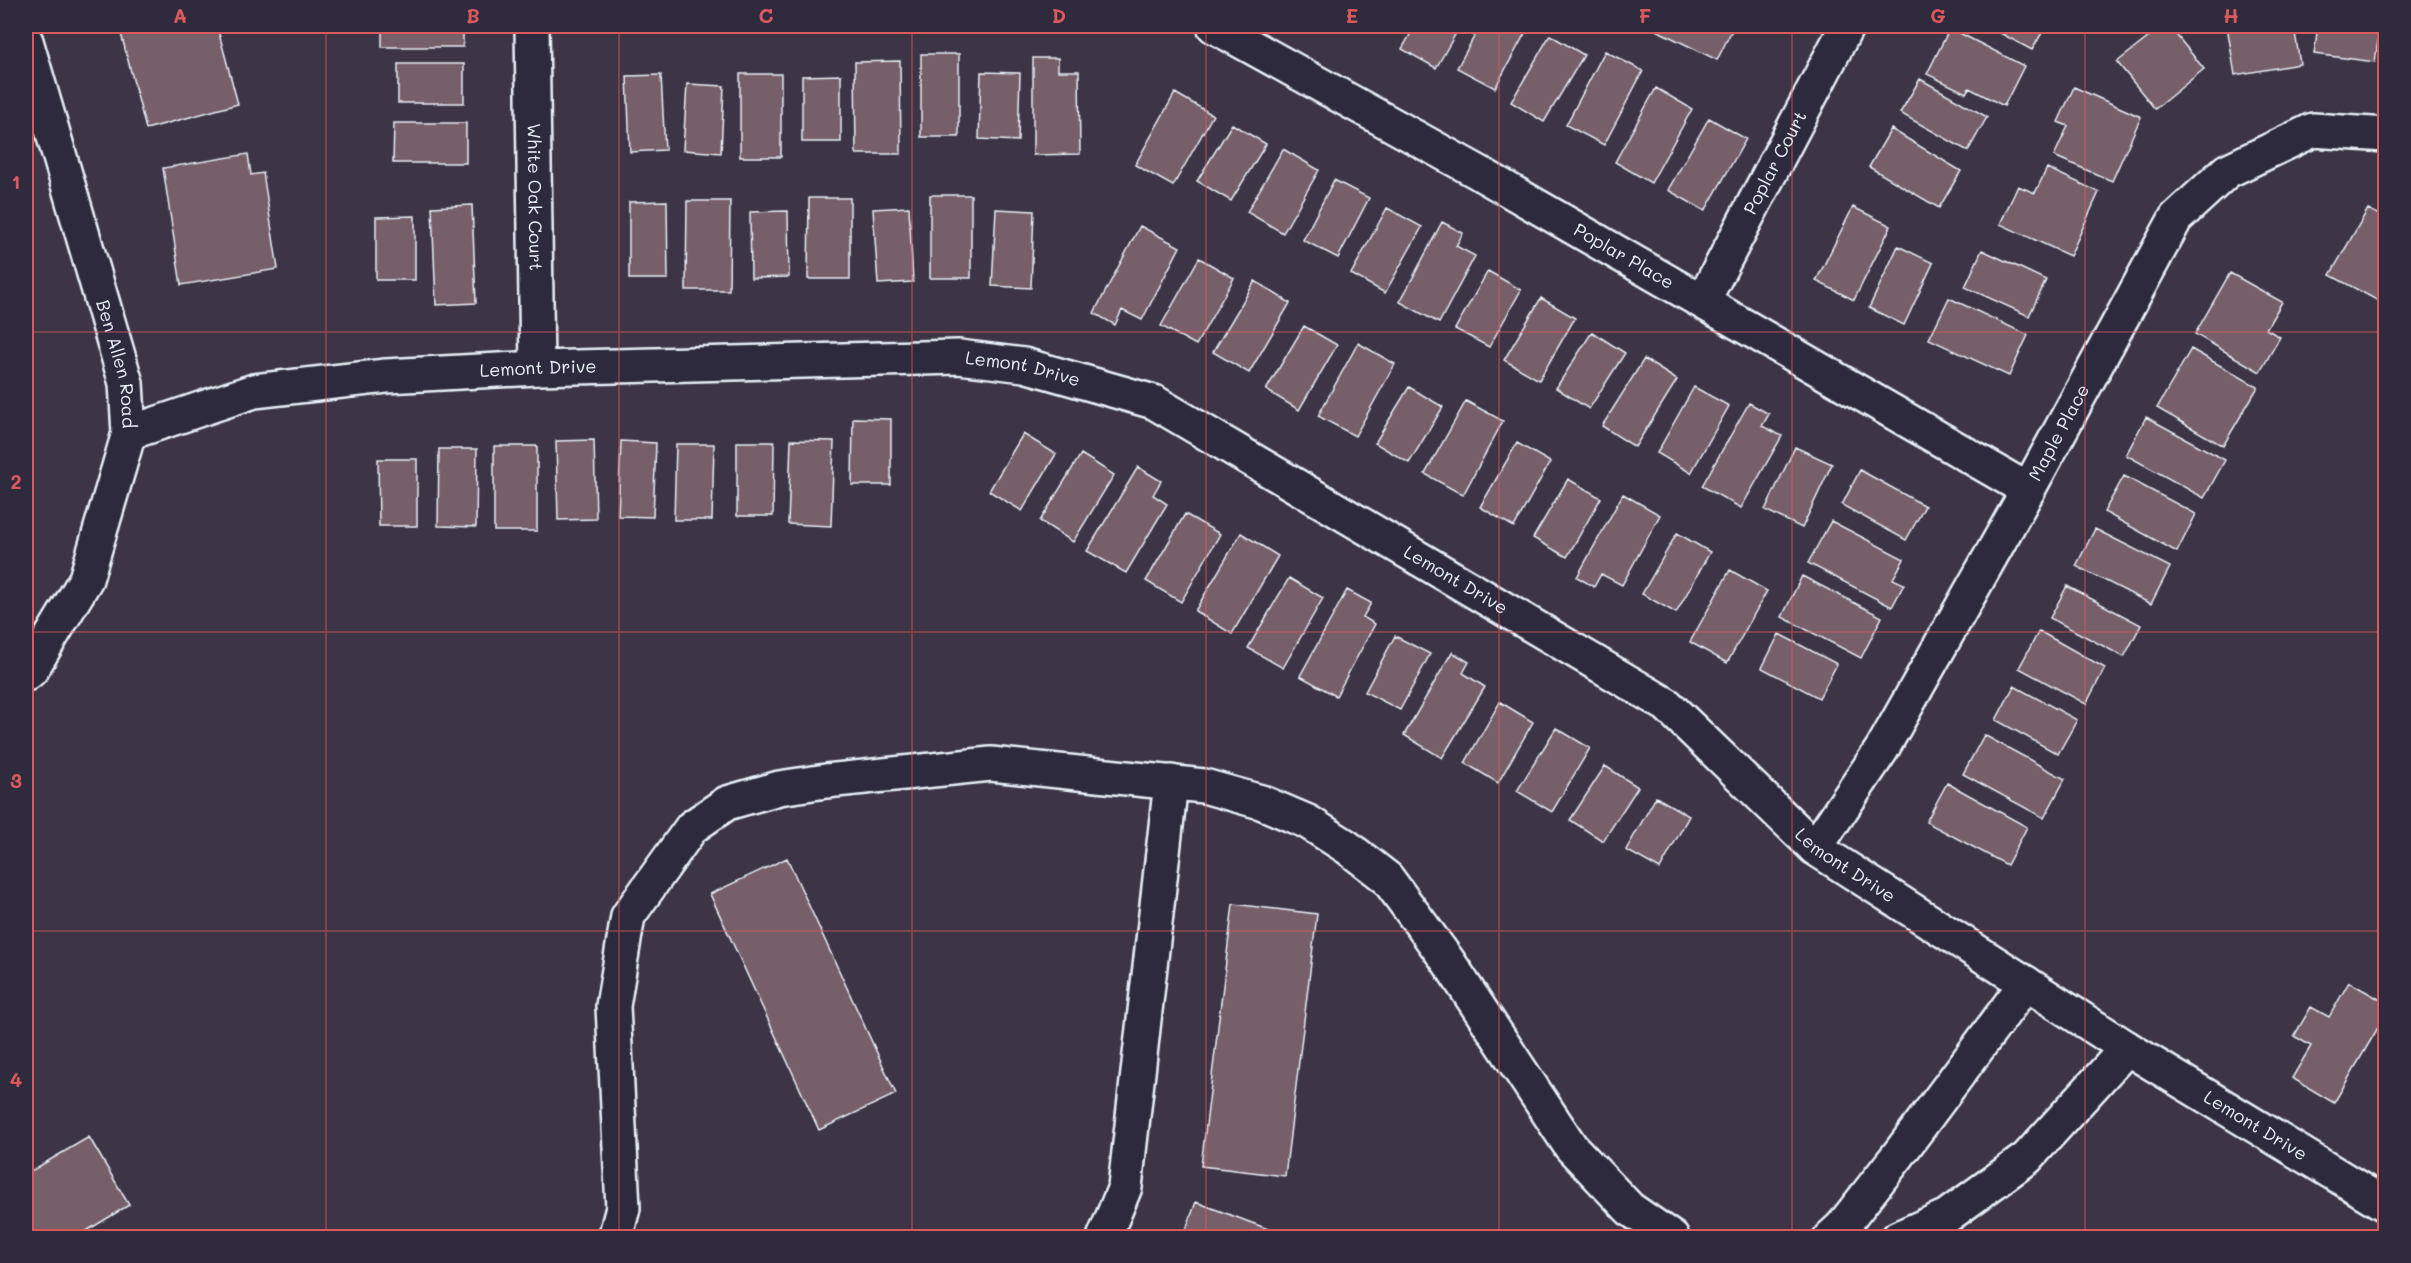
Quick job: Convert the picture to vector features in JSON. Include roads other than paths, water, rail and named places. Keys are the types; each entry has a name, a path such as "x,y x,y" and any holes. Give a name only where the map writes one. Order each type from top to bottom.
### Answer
{"street":[{"name":"White Oak Court","path":"532,26 537,368"},
{"name":"Poplar Place","path":"1215,26 1476,171 2028,490"},
{"name":"Poplar Court","path":"1703,301 1847,26"},
{"name":"Ben Allen Road","path":"26,41 126,383 129,433 86,579 31,670 26,674"},
{"name":"Maple Place","path":"1815,848 1882,749 2028,490 2176,218 2227,171 2313,130 2385,135"},
{"name":"Lemont Drive","path":"129,433 254,391 386,376 537,368 958,357 1024,365 1154,402 1667,705 1815,848 2127,1048 2385,1206"},
{"path":"615,1238 623,1208 613,1006 628,916 692,827 727,803 779,788 992,764 1204,786 1261,802 1308,822 1347,847 1387,878 1448,961 1571,1147 1630,1209 1672,1238"},
{"path":"1104,1238 1125,1187 1171,782"},
{"path":"1830,1238 1842,1227 1899,1154 2026,984"},
{"path":"1898,1238 1947,1216 2027,1158 2127,1048"}]}
